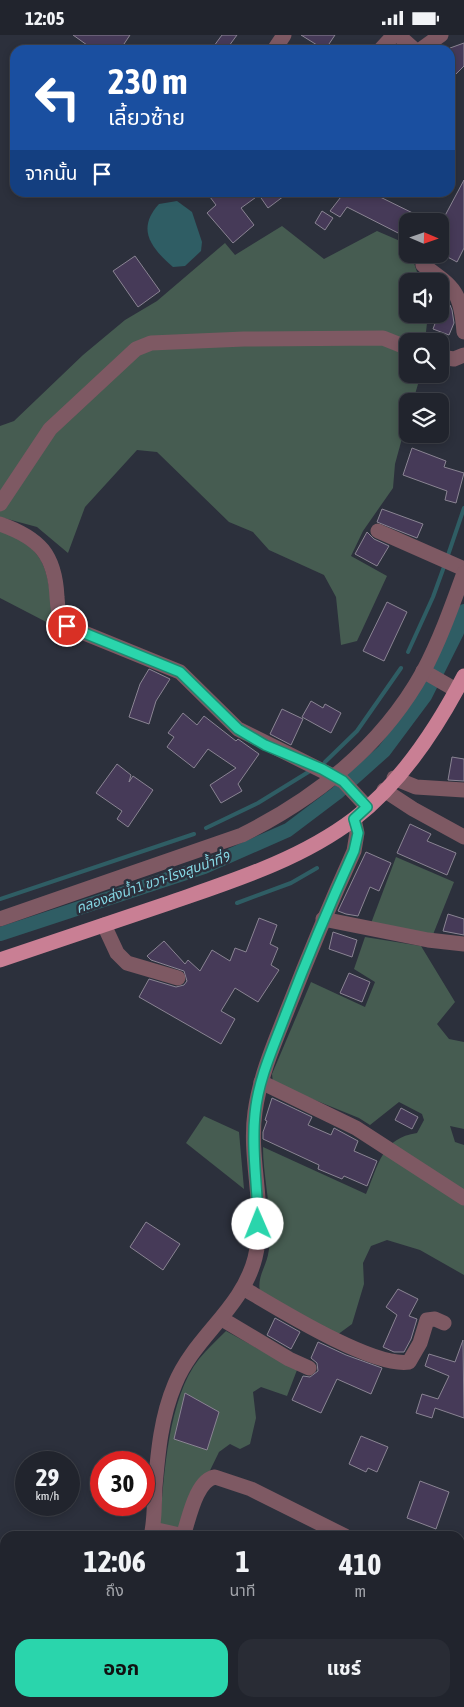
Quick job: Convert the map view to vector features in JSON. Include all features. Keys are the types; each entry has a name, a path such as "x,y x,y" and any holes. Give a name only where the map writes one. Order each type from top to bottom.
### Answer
{"main road":[{"path":"0,960 256,872 321,840 354,819 389,784 429,735 451,687 464,675"}],"street":[{"path":"385,45 394,35"},
{"path":"398,35 409,45"},
{"path":"427,45 441,35"},
{"path":"424,265 443,278 456,291 462,306 464,332"},
{"path":"0,504 50,429 136,349 151,343 244,339 382,339 399,345"},
{"path":"449,358 454,359 464,355"},
{"path":"0,524 20,531 39,544 47,555 56,575 58,608 61,620 67,626 180,672 238,729 265,745 339,779 367,807"},
{"path":"0,919 242,835 274,819 339,779 374,741 427,674 462,570 378,531"},
{"path":"427,674 451,687"},
{"path":"389,784 464,790"},
{"path":"389,784 412,809 464,837"},
{"path":"152,1531 158,1449 164,1415 186,1359 222,1319 243,1288 256,1257 258,1196 253,1150 255,1113 260,1082 323,919 354,851 358,833 354,819"},
{"path":"323,919 428,940 464,944"},
{"path":"104,925 117,953 127,963 178,978"},
{"path":"260,1082 356,1128 464,1198"},
{"path":"243,1288 311,1328 359,1350 400,1364 409,1362 420,1343 427,1320 430,1319 444,1323"},
{"path":"222,1319 289,1359 310,1368"},
{"path":"186,1531 201,1485 209,1478 215,1477 251,1489 336,1531"}],"shaded area":[{"path":"177,201 192,212 202,242 201,251 185,266 173,267 158,253 149,238 148,222 159,204"},
{"path":"282,226 324,259 377,231 399,241 399,263 414,263 417,273 399,273 399,323 427,323 426,333 399,333 399,383 418,383 415,393 399,393 399,443 401,443 395,464 393,488 363,531 351,556 387,576 357,641 341,645 336,597 324,575 269,550 253,532 229,522 157,452 137,450 85,507 68,553 37,527 0,517 0,426 14,421 83,355 125,320 157,301 225,243 235,255"},
{"path":"0,531 30,547 39,557 48,580 54,626 0,598"},
{"path":"396,857 454,882 432,937 370,926"},
{"path":"365,937 421,946 455,1002 437,1024 449,1039 464,1042 464,1129 450,1126 455,1142 464,1145 464,1275 420,1250 387,1240 371,1246 363,1263 364,1284 352,1324 337,1335 260,1292 260,1278 268,1255 270,1242 263,1147 366,1194 383,1154 396,1140 417,1133 424,1120 422,1114 399,1102 370,1125 359,1118 273,1083 272,1074 311,982 365,1007 375,982 354,969"},
{"path":"204,1116 239,1132 244,1189 186,1143"},
{"path":"226,1331 297,1370 287,1396 261,1387 253,1392 256,1418 250,1444 240,1449 230,1444 219,1452 180,1531 178,1531 160,1524 169,1438 180,1394 202,1355"}],"building":[{"path":"73,35 130,35 123,45 87,45"},
{"path":"222,35 237,35 230,45 215,45"},
{"path":"301,35 335,35 328,45 317,45"},
{"path":"464,43 464,66 455,75 455,46"},
{"path":"464,180 464,248 457,262 449,258 449,213 446,213"},
{"path":"210,197 256,197 241,208 254,225 233,243 207,213 216,205"},
{"path":"260,197 283,197 268,208"},
{"path":"341,197 380,197 413,213 399,213 399,233 347,207 340,217 330,211"},
{"path":"322,211 333,218 325,230 315,223"},
{"path":"135,256 160,291 138,307 113,271"},
{"path":"450,305 454,323 449,335 449,333 433,329 435,323 449,323"},
{"path":"412,448 446,461 444,467 464,473 456,503 445,500 447,491 403,475"},
{"path":"382,509 423,524 417,538 377,522"},
{"path":"367,532 374,539 389,546 377,566 355,554"},
{"path":"387,602 407,612 384,661 363,651"},
{"path":"149,669 170,679 156,701 149,724 129,717 140,684"},
{"path":"311,701 323,708 325,704 341,713 331,733 302,717"},
{"path":"282,709 303,719 291,745 270,734"},
{"path":"183,713 197,725 204,716 236,741 238,739 259,754 238,784 242,791 221,803 210,785 236,768 208,749 194,768 167,747 174,737 168,733"},
{"path":"452,757 464,759 464,781 448,780"},
{"path":"117,764 131,775 129,782 133,776 153,790 128,827 117,819 122,811 96,793"},
{"path":"410,824 431,834 427,841 456,853 447,875 397,853"},
{"path":"366,852 391,863 379,891 370,887 358,916 338,911"},
{"path":"448,914 464,919 464,935 443,931"},
{"path":"259,918 277,925 270,944 278,948 271,965 279,970 258,1002 235,988 221,1011 235,1019 221,1044 139,997 149,979 176,987 184,985 187,981 184,971 151,960 147,956 164,941 185,964 188,960 200,971 212,950 230,961 235,948 246,952"},
{"path":"333,932 357,940 352,957 329,949"},
{"path":"349,973 370,982 362,1002 340,993"},
{"path":"272,1098 312,1117 308,1125 331,1135 334,1128 358,1141 354,1151 377,1161 367,1186 344,1176 342,1179 318,1169 319,1165 263,1139 263,1132 267,1121 265,1120"},
{"path":"401,1108 418,1117 412,1129 395,1120"},
{"path":"146,1222 180,1244 163,1270 130,1247"},
{"path":"398,1289 418,1299 409,1316 417,1319 411,1339 404,1352 394,1352 383,1347 397,1315 386,1307"},
{"path":"275,1318 300,1332 291,1349 267,1335"},
{"path":"463,1340 464,1418 435,1408 432,1418 416,1413 422,1394 438,1399 449,1376 425,1366 429,1354 455,1362"},
{"path":"318,1342 346,1355 382,1368 371,1394 337,1379 321,1413 292,1400 303,1376 310,1377 318,1371 317,1363 311,1358"},
{"path":"185,1393 219,1412 207,1450 174,1439"},
{"path":"361,1436 388,1447 377,1472 368,1468 366,1472 349,1464"},
{"path":"420,1481 449,1492 436,1529 407,1518"}],"waterway":[{"path":"447,558 464,508"},
{"path":"408,652 433,597 445,564"},
{"name":"คลองส่งน้ำ 1 ขวา-โรงสูบน้ำที่ 9","path":"0,934 204,867 288,830 337,793 384,751 425,696 457,632 464,611"},
{"path":"325,762 357,731 401,668"},
{"path":"206,828 258,803 310,771"},
{"path":"0,899 194,834"},
{"path":"237,903 291,883 317,868"}],"route":[{"path":"67,626 130,650 180,672 238,729 265,745 322,769 343,781 367,807 354,819 358,833 354,851 323,919 260,1082 255,1113 253,1150 258,1196 258,1224"}]}
